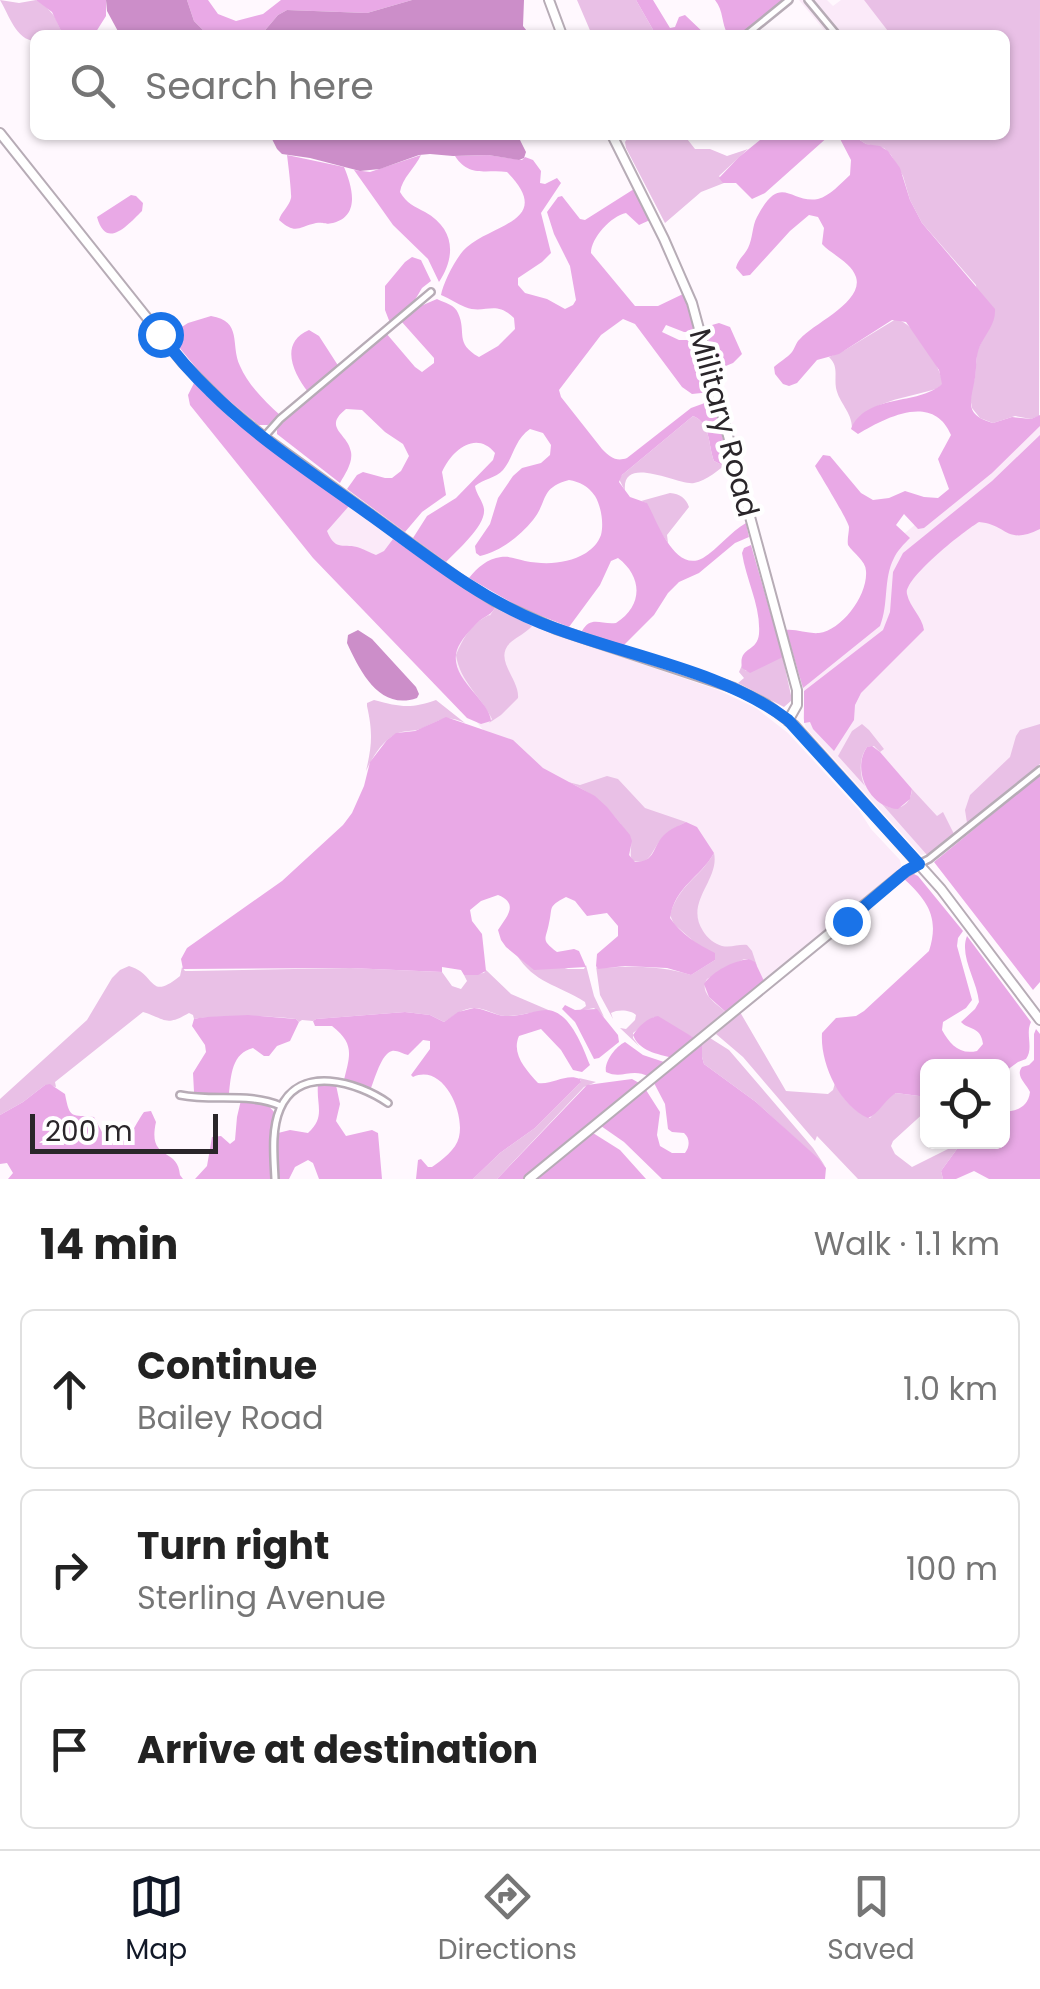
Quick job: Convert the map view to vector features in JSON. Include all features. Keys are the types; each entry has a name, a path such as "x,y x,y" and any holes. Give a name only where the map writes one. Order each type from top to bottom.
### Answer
{"main road":[{"path":"549,0 560,30"},
{"path":"0,133 183,363 264,437 462,581 501,604 568,634 734,688 788,720 946,896 1040,1020"},
{"name":"Military Road","path":"614,140 673,256 700,328 797,690 798,705 788,720"},
{"path":"530,1179 919,864"}],"street":[{"path":"752,30 789,0"},
{"path":"808,0 832,30"},
{"path":"264,437 431,292"},
{"path":"919,864 932,858 1040,770"},
{"path":"274,1179 275,1128 281,1106 298,1089 323,1080 340,1082 388,1103"},
{"path":"180,1094 195,1098 252,1098 281,1106"}],"shaded area":[{"path":"0,0 43,3 61,30 30,30 30,40 14,26"},
{"path":"36,0 106,0 106,16 97,30 61,30 52,12"},
{"path":"106,0 187,0 194,21 203,30 117,30"},
{"path":"187,0 208,0 218,14 236,21 263,14 281,0 412,0 367,13 287,10 265,30 203,30 194,21"},
{"path":"412,0 524,0 526,30 265,30 287,10 367,13"},
{"path":"577,0 636,0 653,30 590,30"},
{"path":"636,0 653,0 670,28 685,15 701,30 653,30"},
{"path":"715,0 784,0 747,30 726,30"},
{"path":"799,0 827,0 833,6 841,0 864,0 889,30 824,30"},
{"path":"864,0 1040,0 1039,416 1015,416 993,423 980,418 972,408 970,397 982,341 976,285 922,223 891,155 884,148 860,140 1010,140 1010,30 887,30"},
{"path":"272,140 520,140 526,152 519,160 488,155 419,155 380,169 360,171 282,154"},
{"path":"688,140 695,149 710,149 727,156 748,149 719,176 724,183 701,192 665,223 625,142"},
{"path":"760,140 824,140 765,193 752,199 736,183 723,183 719,178"},
{"path":"841,140 860,140 888,151 900,168 922,223 995,309 977,354 973,411 993,423 1040,415 1040,426 992,473 924,528 918,529 904,514 896,525 910,538 891,566 880,626 803,688 786,630 819,633 836,625 858,600 866,571 848,545 849,527 815,466 823,455 830,456 861,493 873,500 905,491 938,498 949,489 938,459 951,435 933,414 908,412 858,434 851,429 868,410 932,391 942,384 939,370 906,322 892,320 839,354 817,360 797,383 783,384 775,374 774,367 806,333 845,304 856,286 850,267 822,244 824,228 818,217 809,215 790,231 750,275 743,276 736,268 750,244 757,217 773,195 779,192 818,199 850,175 851,160"},
{"path":"287,155 344,167 352,200 348,214 333,223 297,229 279,220 291,198"},
{"path":"421,155 400,192 408,202 435,219 447,235 450,253 439,282 428,259 393,225 354,170 370,172"},
{"path":"455,156 533,160 541,171 540,183 557,178 561,183 541,213 551,253 518,278 525,293 565,309 576,300 570,266 547,212 558,197 562,196 585,220 634,189 650,220 639,225 626,213 620,215 598,235 591,253 635,306 658,306 683,294 696,332 666,325 662,332 679,340 698,340 711,392 692,394 682,387 635,324 623,319 601,335 559,390 602,449 620,459 627,458 691,408 713,400 729,462 714,461 706,429 693,416 622,475 619,482 630,497 647,503 668,542 683,558 703,558 746,523 749,537 735,543 699,573 679,582 623,646 582,631 593,622 616,623 635,600 632,574 618,558 611,561 600,585 569,627 519,607 469,578 483,564 501,557 541,563 571,559 589,551 600,538 602,520 595,496 584,485 569,480 548,491 538,513 516,537 487,554 476,553 475,546 490,524 498,498 513,476 550,455 551,445 543,433 530,429 503,470 475,486 483,516 470,537 446,562 413,538 427,516 456,498 493,460 495,453 488,446 473,443 458,450 442,472 446,495 422,512 405,532 347,489 363,472 392,478 409,456 403,444 362,410 346,409 336,421 351,456 340,483 277,434 280,423 386,333 422,372 434,363 434,358 401,321 416,308 437,299 455,308 466,347 479,357 515,329 514,318 501,309 472,309 441,295 463,251 523,210 525,201 520,188 507,172 472,170"},
{"path":"131,195 143,203 142,211 117,232 106,232 97,217"},
{"path":"412,257 421,260 431,281 412,305 390,323 385,310 385,286"},
{"path":"211,316 232,328 243,373 280,415 268,425 259,425 227,399 169,335 188,323"},
{"path":"896,319 911,328 926,346 943,384 878,406 852,428 829,357"},
{"path":"719,323 730,327 742,354 716,370 705,327"},
{"path":"309,330 319,336 339,367 308,392 294,367 292,350 294,342"},
{"path":"194,383 233,421 349,506 327,531 334,542 376,555 393,539 495,608 463,639 456,660 458,670 491,721 481,724 467,718 313,558 190,405 188,395"},
{"path":"221,410 495,608 548,632 718,690 756,708 788,733 859,810 900,860 899,871 720,1019"},
{"path":"693,416 706,429 714,461 729,462 694,483 632,474 626,480 625,491 619,479 622,475"},
{"path":"1040,423 1040,764 930,853 921,855 806,728 805,693 796,668 858,617 889,546"},
{"path":"1040,435 1040,529 1013,535 979,522 924,567 907,594 924,630 861,693 854,720 834,751 810,722 804,723 804,691 883,630 890,612 893,572 903,553 992,481"},
{"path":"670,493 682,497 689,507 667,535 668,543 646,503 641,501"},
{"path":"751,545 783,657 750,673 742,668 742,661 758,640 759,624 742,553"},
{"path":"495,608 532,626 511,642 504,655 518,698 489,723 492,719 462,673 456,655 470,630"},
{"path":"358,630 372,639 416,687 417,698 392,699 373,686 347,643 348,635"},
{"path":"781,649 792,700 784,707 738,683 744,678 739,672 742,665 746,671"},
{"path":"374,700 405,706 436,700 465,723 446,719 396,734 382,745 366,771 371,739 367,703"},
{"path":"446,717 513,740 543,768 595,796 630,835 629,855 635,862 650,857 671,829 686,822 697,827 714,853 682,890 670,918 690,938 715,953 715,960 691,975 667,968 598,969 597,954 618,936 618,926 607,913 587,916 575,901 566,897 552,908 546,942 557,952 579,951 586,967 534,970 501,940 498,930 510,907 498,895 470,910 472,921 482,934 486,971 478,975 464,975 461,970 442,967 442,972 183,969 181,959 187,948 282,881 343,825 364,786 370,762 387,740 396,733 415,731"},
{"path":"862,724 884,749 880,752 874,746 864,751 861,766 865,786 838,756 852,731"},
{"path":"1040,724 1040,764 967,823 965,810 970,795 1010,757 1020,730"},
{"path":"872,746 912,789 910,799 898,809 879,802 866,786 861,766 867,747"},
{"path":"1040,775 1040,982 1033,990 934,862"},
{"path":"607,776 618,779 645,808 686,822 664,836 644,862 632,861 630,837 609,810 591,794 568,782 580,785"},
{"path":"912,789 937,816 943,812 954,834 927,855 882,804 902,806"},
{"path":"714,853 698,920 705,934 717,944 747,945 757,966 744,959 707,979 707,994 727,1013 696,1039 654,1017 633,1033 639,1046 620,1028 626,1029 636,1015 617,1011 611,1013 613,1019 600,995 596,966 656,968 691,975 715,960 674,924 670,915 684,888"},
{"path":"912,873 918,876 963,931 957,946 972,1000 943,1022 945,1035 965,1051 977,1051 983,1044 977,1031 961,1022 979,1002 965,952 967,936 1031,1022 1029,1050 1026,1059 1010,1068 1010,1059 920,1059 920,1096 896,1093 868,1118 848,1103 833,1082 824,1057 822,1033 836,1018 864,1011 929,951 933,928 929,910 903,878"},
{"path":"516,954 568,969 584,969 586,965 604,1017 594,1008 579,1011 586,1006 585,1002 539,978"},
{"path":"749,959 755,962 765,983 727,1013 709,997 704,984 724,967"},
{"path":"129,966 162,987 180,976 182,967 185,971 350,968 442,972 452,986 461,989 467,981 464,975 486,970 511,994 553,1012 505,1016 473,1008 444,1022 430,1015 405,1012 299,1022 257,1016 194,1019 189,1013 170,1021 143,1012 55,1082 56,1087 45,1085 0,1115 0,1099 87,1020 112,978"},
{"path":"565,1005 575,1010 597,1009 618,1035 619,1042 594,1059 575,1022 562,1009"},
{"path":"474,1008 505,1016 554,1012 569,1023 590,1065 582,1072 573,1070 541,1029 519,1036 518,1055 538,1083 570,1077 581,1082 535,1128 473,1179 416,1179 418,1160 432,1167 452,1150 459,1137 459,1115 449,1092 434,1077 411,1075 430,1049 430,1041 423,1040 408,1055 388,1053 371,1088 344,1080 349,1057 347,1044 332,1026 315,1026 313,1021 405,1012 430,1015 444,1022 458,1012"},
{"path":"740,1012 786,1091 828,1094 835,1083 849,1104 870,1118 896,1093 920,1096 920,1116 891,1146 912,1167 948,1149 957,1149 941,1171 943,1179 858,1179 817,1136 815,1141 743,1057 716,1034"},
{"path":"248,1015 299,1022 290,1041 277,1046 269,1056 253,1048 241,1055 234,1066 229,1094 194,1092 193,1073 206,1052 192,1026 194,1019"},
{"path":"658,1016 696,1039 673,1058 644,1048 633,1035"},
{"path":"1036,1029 1040,1034 1040,1179 989,1179 974,1171 956,1179 943,1179 941,1171 957,1149 1010,1149 1010,1111 1021,1108 1029,1097 1020,1073 1022,1067 1034,1060"},
{"path":"710,1038 729,1050 825,1166 756,1102 704,1064 702,1044"},
{"path":"625,1042 643,1055 667,1063 649,1077 606,1072 611,1055"},
{"path":"702,1044 704,1064 756,1102 819,1159 826,1168 825,1179 662,1179 624,1142 601,1126 646,1090 660,1112 660,1146 672,1153 685,1153 687,1137 668,1129 665,1104 654,1083"},
{"path":"579,1078 596,1082 584,1087 497,1179 473,1179 535,1128 579,1084"},
{"path":"632,1079 641,1084 523,1179 497,1179 587,1085"},
{"path":"50,1084 65,1094 73,1114 94,1117 114,1145 128,1136 144,1112 151,1111 156,1122 156,1143 174,1160 183,1179 8,1179 13,1173 7,1163 0,1164 0,1115"},
{"path":"318,1084 336,1085 340,1104 336,1121 346,1136 372,1130 378,1133 382,1179 319,1179 308,1160 295,1167 289,1179 278,1179 278,1133 308,1133 314,1127 319,1116"},
{"path":"241,1100 268,1105 274,1112 271,1179 195,1179 207,1166 212,1137 221,1136 230,1144 235,1140"},
{"path":"593,1133 620,1150 646,1179 537,1179"}],"route":[{"path":"160,334 193,374 238,417 487,597 556,629 734,688 788,720 919,864 847,921"}]}
